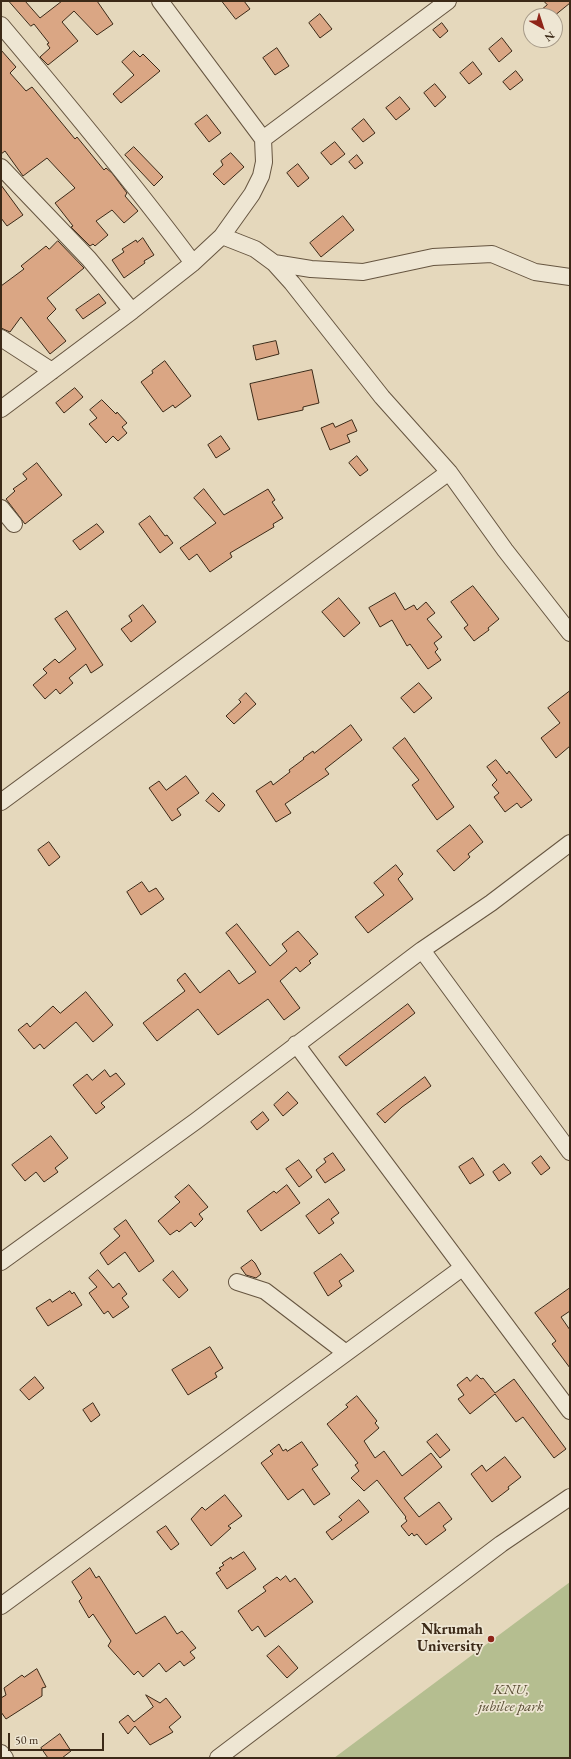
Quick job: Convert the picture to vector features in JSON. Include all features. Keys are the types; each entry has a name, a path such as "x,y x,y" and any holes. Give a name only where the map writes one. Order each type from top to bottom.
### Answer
{"street":[{"path":"1,409 132,311 193,263 222,236 252,194 261,176 264,162 263,139 160,1"},
{"path":"263,139 448,1"},
{"path":"1,26 149,204 193,263"},
{"path":"1,167 89,259 132,311"},
{"path":"222,236 255,248 274,263 382,397 449,472 505,550 570,633"},
{"path":"274,263 311,269 363,272 432,257 492,254 535,272 570,277"},
{"path":"1,338 52,371"},
{"path":"1,802 449,472"},
{"path":"1,508 14,524"},
{"path":"1,1262 196,1121 422,950 491,902 570,843"},
{"path":"422,950 570,1152"},
{"path":"296,1044 570,1411"},
{"path":"1,1606 462,1268"},
{"path":"237,1282 265,1290 346,1353"},
{"path":"218,1758 501,1544 570,1496"},
{"path":"1,1753 5,1758"}],"green space":[{"name":"KNU, jubilee park","path":"570,1582 570,1758 334,1758"}],"building":[{"path":"9,1 25,1 40,18 62,1 97,1 113,24 97,35 74,11 62,22 78,41 48,65 40,57 50,48 47,44 49,43 34,24 31,26"},
{"path":"222,1 244,1 250,9 236,19"},
{"path":"544,1 570,1 570,3 563,9 543,8 547,5"},
{"path":"320,14 332,29 320,38 309,23"},
{"path":"442,23 448,31 440,38 433,30"},
{"path":"502,38 512,51 499,62 489,49"},
{"path":"277,48 289,66 275,75 263,58"},
{"path":"1,50 16,67 10,73 26,91 32,87 75,139 77,137 104,170 106,168 112,173 127,193 125,196 138,211 124,223 112,210 96,221 108,235 95,246 93,244 90,246 71,227 73,226 55,203 75,188 47,158 23,176 5,151 1,154"},
{"path":"134,51 140,57 143,54 160,71 121,103 113,94 134,75 122,62"},
{"path":"473,62 482,74 469,84 460,73"},
{"path":"516,71 523,80 510,90 503,82"},
{"path":"435,84 446,97 435,107 424,93"},
{"path":"400,97 410,109 396,120 386,108"},
{"path":"207,115 221,133 209,142 195,124"},
{"path":"364,119 375,133 363,142 352,129"},
{"path":"335,142 345,154 331,165 321,153"},
{"path":"134,147 163,177 154,186 125,155"},
{"path":"231,153 244,167 224,185 213,174 223,165 221,161"},
{"path":"357,155 363,163 355,169 349,162"},
{"path":"298,164 309,178 298,187 287,173"},
{"path":"1,185 23,215 7,226 1,218"},
{"path":"343,216 354,230 321,257 310,243"},
{"path":"143,238 154,255 144,261 145,263 124,278 112,260 124,252 122,249 136,240 137,242"},
{"path":"58,241 84,268 47,298 56,309 47,318 66,341 50,354 21,317 10,332 1,328 1,286 24,269 21,266 46,246 49,249"},
{"path":"99,294 106,303 83,319 76,310"},
{"path":"276,341 279,354 256,360 253,346"},
{"path":"165,361 191,396 175,408 173,405 163,412 141,382"},
{"path":"312,370 319,403 303,407 303,410 258,420 250,384"},
{"path":"75,388 83,397 64,413 56,403"},
{"path":"102,400 116,414 117,412 127,423 122,427 127,433 118,441 113,436 106,443 89,424 97,418 90,410"},
{"path":"352,420 357,431 347,435 350,442 330,450 321,428 333,423 335,427"},
{"path":"221,436 230,449 216,458 208,445"},
{"path":"357,456 368,470 360,476 349,463"},
{"path":"37,463 62,495 25,524 6,499 15,491 13,489 27,479 23,474"},
{"path":"204,489 224,515 268,489 275,500 272,502 283,518 273,524 274,527 230,553 232,557 210,572 197,554 189,560 180,548 216,523 194,498"},
{"path":"150,516 165,536 167,535 173,543 160,553 139,524"},
{"path":"97,524 104,532 80,550 73,541"},
{"path":"473,586 499,619 488,628 489,630 474,641 464,628 468,625 451,602"},
{"path":"395,593 405,610 414,605 417,610 426,602 435,613 427,619 442,637 434,643 438,649 435,652 441,660 428,669 410,644 407,646 392,620 380,627 369,608"},
{"path":"339,598 360,623 344,637 322,612"},
{"path":"143,605 156,622 131,642 121,629 132,621 129,616"},
{"path":"67,611 103,665 91,673 86,664 69,678 73,683 60,694 56,689 45,699 33,685 47,673 43,669 55,659 59,663 76,649 55,619"},
{"path":"419,683 432,698 414,713 401,698"},
{"path":"570,691 570,746 556,758 541,738 560,723 548,708"},
{"path":"246,693 256,704 234,724 226,716 241,702 239,700"},
{"path":"351,725 362,740 325,769 329,774 285,804 291,813 276,822 256,791 271,781 273,785 290,772 289,770 304,759 303,758 313,751 314,753"},
{"path":"405,738 454,807 437,820 412,785 419,780 393,748"},
{"path":"496,760 507,774 509,771 532,800 521,808 517,803 505,812 494,797 499,793 492,785 497,780 487,767"},
{"path":"186,776 199,793 177,809 181,815 172,821 149,788 159,781 166,790"},
{"path":"213,793 225,805 219,812 206,801"},
{"path":"470,825 483,842 468,854 470,857 454,871 437,851"},
{"path":"49,842 60,857 49,866 38,850"},
{"path":"396,865 403,874 398,879 413,899 368,933 355,917 384,895 374,883"},
{"path":"142,882 149,892 156,888 164,899 141,915 127,892"},
{"path":"237,924 270,966 287,951 282,944 298,931 318,954 309,961 311,963 300,972 296,967 280,981 300,1008 284,1020 268,999 218,1035 198,1009 157,1041 143,1023 185,991 177,980 185,973 200,993 229,970 239,984 256,972 226,933"},
{"path":"86,992 113,1025 93,1042 76,1022 44,1049 40,1044 34,1049 18,1030 27,1023 30,1027 53,1006 60,1013"},
{"path":"408,1004 415,1013 346,1066 339,1057"},
{"path":"105,1070 110,1077 116,1073 125,1084 101,1103 105,1107 96,1114 73,1085 87,1074 92,1080"},
{"path":"425,1077 431,1086 402,1107 385,1123 377,1114"},
{"path":"288,1092 298,1103 283,1116 274,1105"},
{"path":"263,1112 269,1120 257,1130 251,1122"},
{"path":"51,1136 68,1158 55,1168 58,1172 44,1182 36,1172 25,1181 12,1165"},
{"path":"333,1153 345,1170 325,1183 316,1170 326,1162 324,1159"},
{"path":"541,1156 550,1168 541,1175 532,1163"},
{"path":"473,1158 484,1175 470,1184 459,1167"},
{"path":"299,1160 312,1177 299,1187 286,1169"},
{"path":"504,1164 511,1173 499,1181 493,1172"},
{"path":"189,1185 208,1207 199,1214 203,1219 195,1227 191,1222 179,1232 177,1230 170,1235 158,1221 180,1202 175,1197"},
{"path":"287,1185 300,1203 261,1231 247,1211 274,1191 276,1193"},
{"path":"329,1199 339,1213 331,1219 334,1223 319,1234 306,1216"},
{"path":"126,1220 154,1261 139,1272 125,1252 108,1265 100,1253 120,1236 114,1229"},
{"path":"341,1254 354,1271 339,1281 342,1286 328,1296 314,1273"},
{"path":"252,1260 261,1274 256,1278 246,1275 241,1268"},
{"path":"98,1270 113,1288 119,1283 127,1294 122,1298 129,1307 113,1318 108,1311 104,1314 89,1293 97,1287 89,1278"},
{"path":"173,1271 188,1290 179,1298 163,1280"},
{"path":"570,1288 570,1311 561,1317 570,1330 570,1368 552,1344 556,1341 535,1313"},
{"path":"70,1291 72,1294 74,1292 82,1305 48,1326 36,1308 50,1299 52,1302"},
{"path":"210,1347 223,1368 215,1373 217,1377 188,1395 172,1370"},
{"path":"477,1375 481,1379 483,1378 495,1393 514,1379 566,1449 554,1458 523,1417 516,1422 495,1394 470,1414 458,1399 464,1395 457,1385 467,1377 470,1381"},
{"path":"35,1377 44,1388 29,1400 20,1390"},
{"path":"357,1396 377,1421 375,1423 379,1428 364,1441 375,1458 384,1451 402,1476 431,1453 442,1467 404,1498 419,1517 439,1502 452,1519 443,1526 446,1530 426,1545 417,1534 414,1536 412,1533 409,1536 401,1526 407,1521 405,1518 406,1517 377,1480 364,1491 351,1478 359,1471 355,1465 358,1463 327,1424 348,1407 346,1405"},
{"path":"93,1403 100,1415 91,1422 83,1410"},
{"path":"437,1434 450,1450 440,1458 427,1442"},
{"path":"302,1442 318,1465 312,1469 330,1494 314,1505 303,1489 288,1500 261,1463 273,1454 270,1451 279,1444 283,1451 286,1449 287,1451"},
{"path":"505,1457 521,1477 508,1487 509,1489 492,1502 471,1474 482,1465 486,1471"},
{"path":"225,1495 242,1516 228,1526 231,1528 211,1546 191,1519 202,1507 205,1510"},
{"path":"359,1500 369,1512 332,1540 326,1532 342,1520 339,1517"},
{"path":"166,1526 179,1544 171,1550 157,1532"},
{"path":"244,1552 256,1569 227,1589 216,1573 221,1570 219,1568 224,1565 222,1563 231,1557 232,1559"},
{"path":"90,1568 96,1578 99,1576 136,1634 165,1616 177,1634 182,1631 196,1648 190,1652 195,1658 184,1666 180,1661 166,1672 159,1663 143,1677 138,1671 134,1675 108,1646 111,1641 93,1614 89,1618 79,1601 82,1598 72,1582"},
{"path":"286,1576 290,1582 295,1578 313,1602 265,1637 258,1626 252,1631 238,1611 266,1591 263,1587 277,1577 280,1580"},
{"path":"279,1646 298,1668 287,1678 267,1656"},
{"path":"37,1669 46,1687 42,1688 42,1696 6,1719 1,1712 1,1698 6,1695 4,1688 22,1675 24,1677"},
{"path":"146,1695 160,1703 166,1698 181,1717 169,1727 173,1732 150,1745 135,1726 128,1734 119,1722 128,1715 134,1722 153,1707"},
{"path":"60,1734 71,1751 62,1758 48,1758 41,1748"}],"place":[{"name":"Nkrumah University","path":"491,1639"}]}
